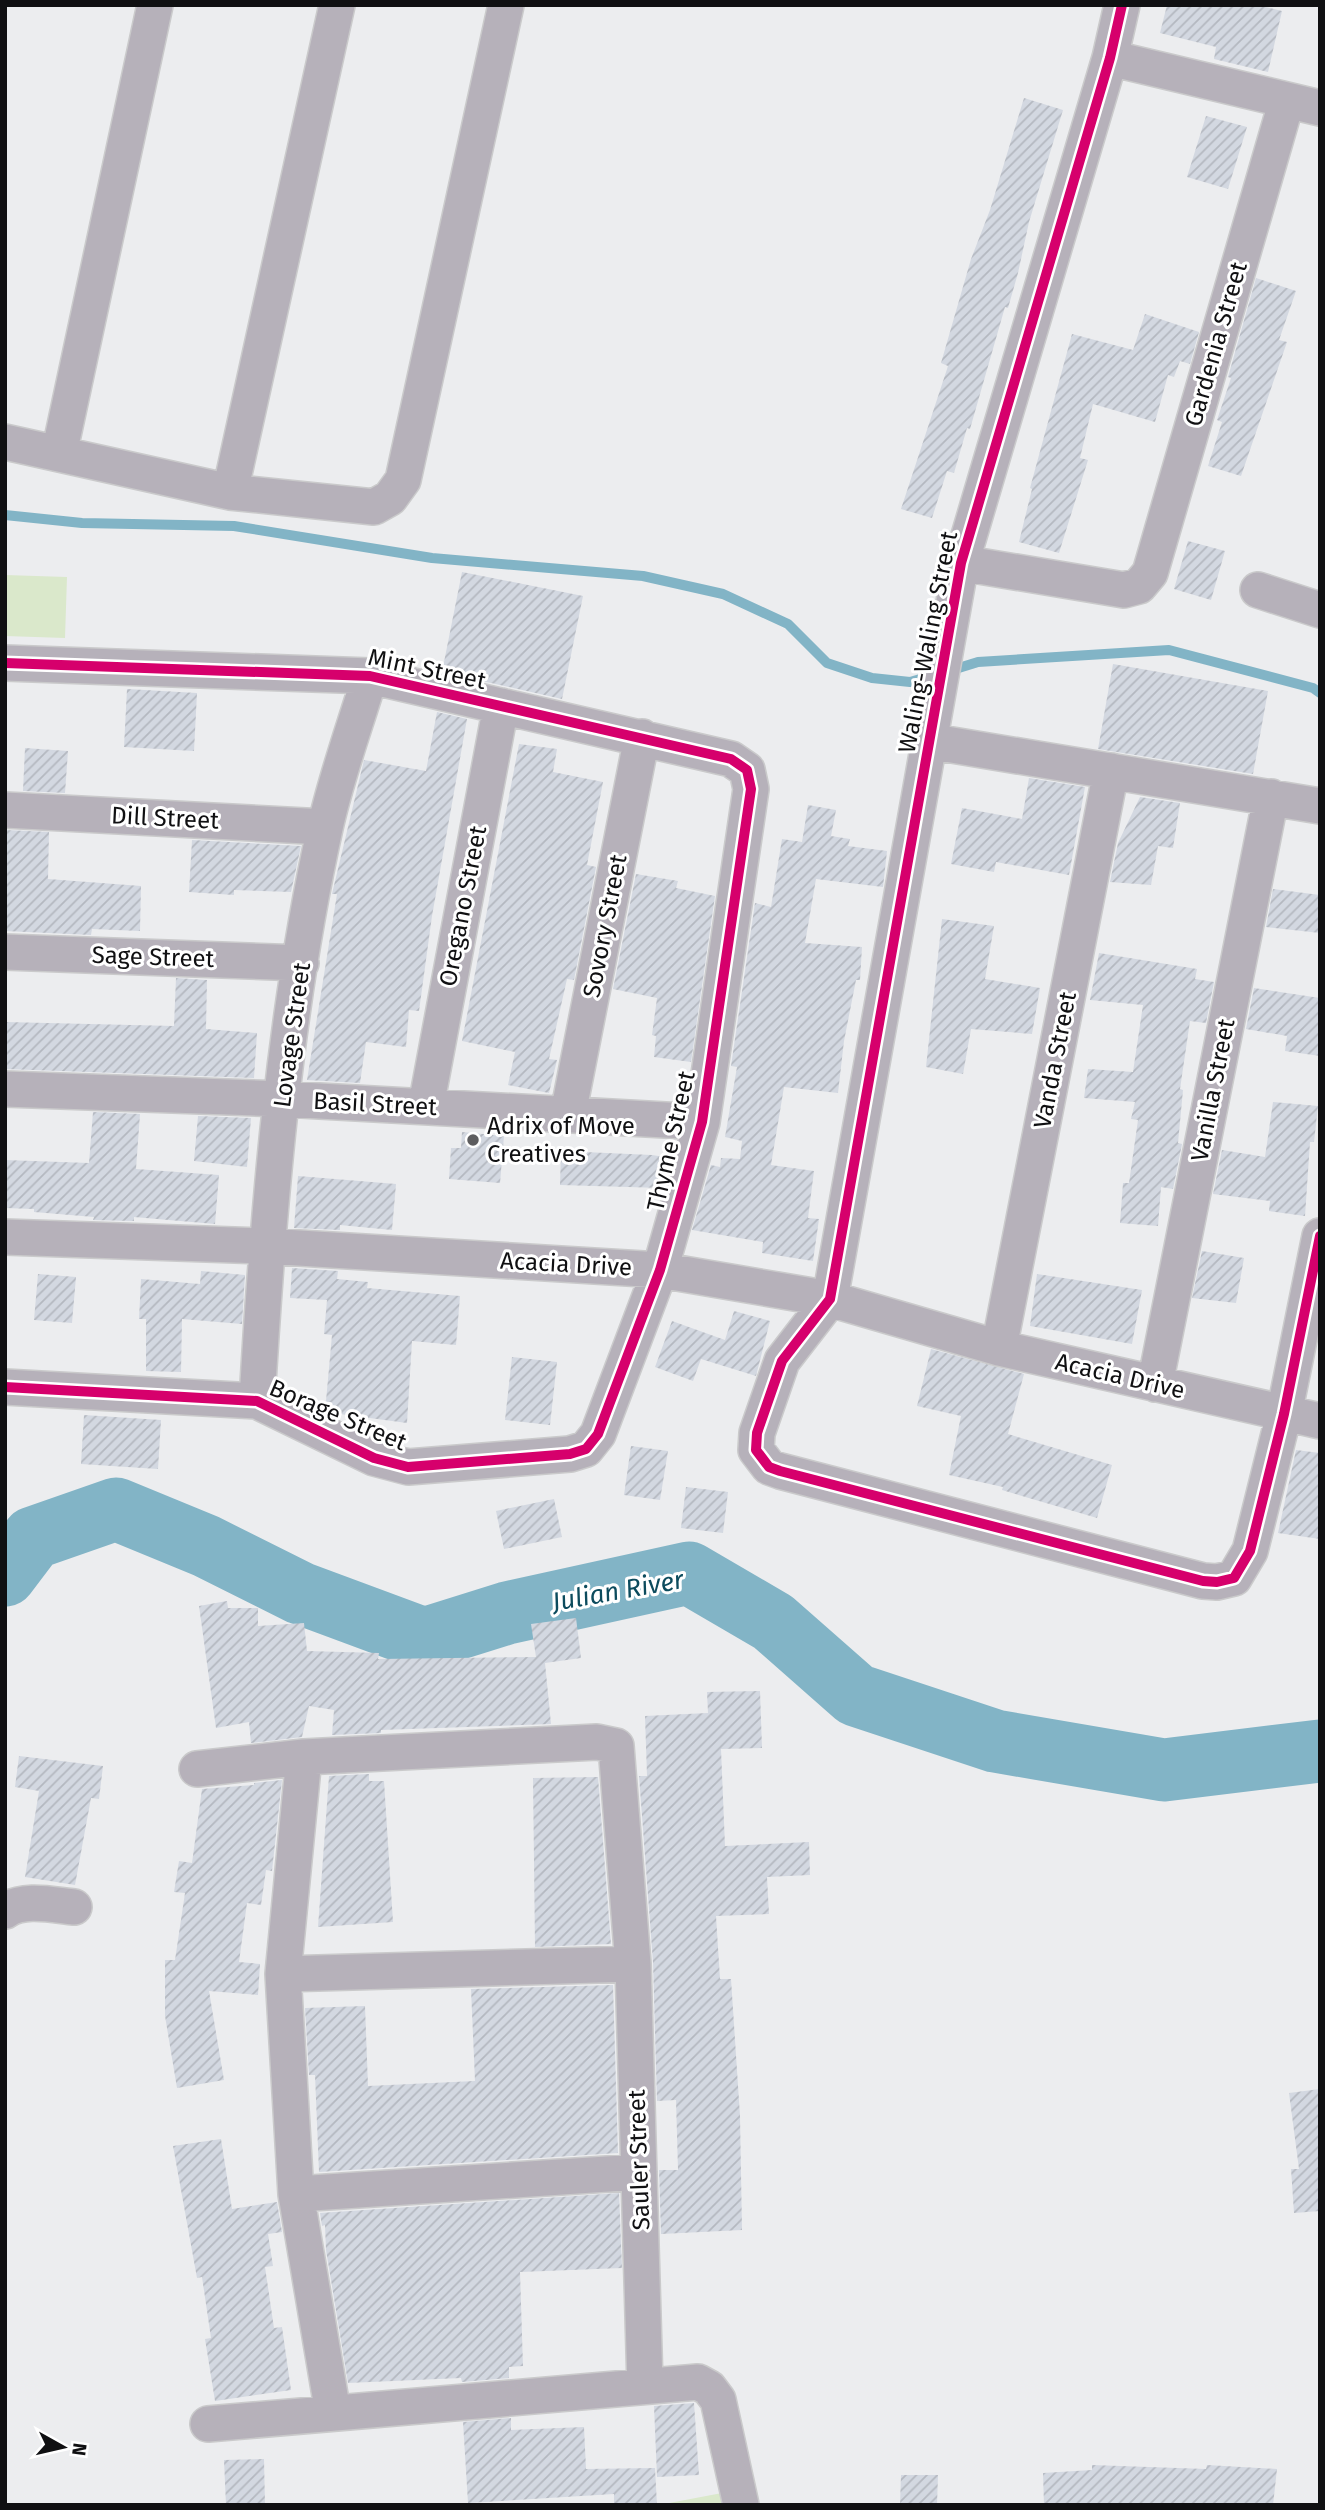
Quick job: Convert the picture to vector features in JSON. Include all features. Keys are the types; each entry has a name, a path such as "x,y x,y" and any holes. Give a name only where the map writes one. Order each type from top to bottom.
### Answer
{"street":[{"path":"59,454 155,5"},
{"path":"230,492 337,5"},
{"path":"5,442 230,492 374,507 390,498 403,480 506,5"},
{"name":"Waling-Waling Street","path":"830,1299 961,563 1110,58 1122,5"},
{"name":"Gardenia Street","path":"961,563 1124,590 1139,586 1150,573 1303,104 1110,58"},
{"path":"1258,590 1320,610"},
{"name":"Mint Street","path":"5,663 370,676 732,759 747,770"},
{"name":"Lovage Street","path":"257,1401 266,1246 301,963 325,827 370,676"},
{"name":"Oregano Street","path":"426,1106 501,706"},
{"name":"Sovory Street","path":"568,1114 642,737"},
{"path":"928,741 1320,806"},
{"name":"Thyme Street","path":"570,1454 586,1450 598,1434 660,1270 702,1122 751,789 747,770"},
{"name":"Vanda Street","path":"999,1348 1111,771"},
{"name":"Vanilla Street","path":"1155,1384 1271,796"},
{"name":"Dill Street","path":"5,810 325,827"},
{"name":"Sage Street","path":"5,952 301,963"},
{"name":"Basil Street","path":"5,1089 283,1099 702,1122"},
{"path":"830,1299 782,1361 757,1433 755,1450 769,1467 1217,1582 1234,1578 1244,1565 1284,1414 1320,1236"},
{"name":"Acacia Drive","path":"5,1237 266,1246 660,1270 830,1299 999,1348 1320,1421"},
{"name":"Borage Street","path":"5,1387 257,1401 374,1458 408,1467 570,1454"},
{"name":"Sauler Street","path":"304,1758 597,1742 616,1746 633,1964 645,2386"},
{"path":"197,1769 304,1758 283,1973 296,2194 333,2413"},
{"path":"5,1911 11,1907 30,1904 74,1907"},
{"path":"283,1973 633,1964"},
{"path":"296,2194 639,2172"},
{"path":"208,2424 698,2382 709,2388 718,2400 741,2505"}],"green space":[{"path":"5,575 67,577 65,638 5,636"},
{"path":"722,2493 724,2505 664,2504"}],"building":[{"path":"1167,5 1257,5 1282,11 1268,72 1214,59 1216,47 1160,33"},
{"path":"1024,98 1063,110 1029,222 1008,308 1005,307 970,429 967,428 954,473 947,471 932,518 901,509 948,366 941,363 971,259 990,210"},
{"path":"1206,116 1247,127 1228,189 1187,177"},
{"path":"1256,278 1296,291 1279,340 1287,342 1241,476 1208,466 1222,422 1217,420 1231,378 1228,377"},
{"path":"1145,314 1199,332 1190,364 1180,361 1174,377 1168,375 1155,422 1093,404 1080,458 1088,460 1059,553 1019,542 1032,489 1030,488 1072,334 1133,350"},
{"path":"1188,541 1225,551 1211,600 1174,589"},
{"path":"462,572 583,596 562,699 442,672"},
{"path":"1113,664 1268,691 1253,774 1098,749"},
{"path":"127,689 197,693 194,751 124,747"},
{"path":"437,712 467,719 432,916 419,1011 409,1010 406,1047 366,1042 360,1083 307,1080 337,894 332,894 364,760 426,771"},
{"path":"519,744 557,749 553,772 603,782 587,865 596,867 574,980 567,979 549,1059 557,1060 549,1093 508,1085 515,1052 462,1041"},
{"path":"25,748 68,751 65,793 23,791"},
{"path":"1029,778 1085,787 1069,875 996,862 994,872 951,864 962,808 1022,819"},
{"path":"1140,797 1180,803 1173,848 1158,846 1151,885 1110,882 1118,843"},
{"path":"808,805 836,810 831,836 850,839 848,846 887,851 883,887 816,879 805,943 862,947 860,980 856,980 844,1041 838,1093 784,1087 771,1165 814,1171 808,1218 819,1219 813,1261 762,1253 763,1242 692,1230 711,1165 720,1167 721,1158 740,1159 742,1141 725,1137 737,1067 731,1066 755,903 771,907 782,839 802,842"},
{"path":"5,830 49,832 48,879 141,886 140,931 92,929 91,935 5,931"},
{"path":"192,840 301,846 291,892 234,890 234,895 189,892"},
{"path":"636,874 678,881 676,888 715,896 691,1062 654,1057 656,1036 652,1035 657,998 613,989"},
{"path":"1273,889 1320,895 1320,933 1266,927"},
{"path":"942,919 994,926 985,979 1040,988 1032,1034 971,1029 963,1074 926,1067"},
{"path":"1099,953 1197,969 1195,979 1214,982 1206,1023 1190,1021 1180,1089 1183,1090 1178,1143 1182,1144 1173,1189 1161,1187 1158,1226 1120,1223 1123,1183 1129,1183 1138,1120 1131,1119 1135,1102 1084,1098 1088,1069 1133,1072 1143,1005 1090,1000"},
{"path":"176,978 207,980 206,1029 257,1033 254,1078 5,1069 5,1022 174,1026"},
{"path":"1254,988 1320,998 1320,1056 1285,1051 1287,1036 1246,1029"},
{"path":"1273,1102 1318,1106 1314,1142 1310,1142 1305,1216 1269,1211 1270,1201 1213,1194 1222,1150 1265,1157"},
{"path":"93,1112 140,1114 136,1169 219,1175 215,1224 134,1217 134,1221 93,1220 94,1217 5,1208 5,1160 89,1163"},
{"path":"198,1116 251,1118 247,1167 194,1161"},
{"path":"462,1132 504,1136 500,1183 449,1179 451,1148 461,1148"},
{"path":"561,1151 671,1158 662,1188 560,1185"},
{"path":"298,1176 396,1184 392,1230 340,1225 340,1230 294,1228"},
{"path":"1202,1251 1244,1258 1236,1303 1192,1298"},
{"path":"292,1268 338,1271 337,1279 368,1282 367,1288 460,1296 456,1345 412,1341 407,1423 325,1412 332,1335 324,1334 327,1300 290,1298"},
{"path":"201,1271 245,1275 242,1324 182,1319 181,1372 146,1371 146,1319 139,1319 141,1279 200,1284"},
{"path":"38,1274 76,1277 72,1323 34,1320"},
{"path":"1037,1274 1142,1290 1132,1344 1030,1326"},
{"path":"734,1311 770,1321 756,1376 701,1359 693,1381 655,1367 672,1321 725,1340"},
{"path":"931,1349 1024,1374 1008,1434 1112,1465 1097,1518 1002,1490 1003,1487 949,1475 961,1416 917,1406"},
{"path":"512,1357 557,1362 550,1425 505,1420"},
{"path":"84,1415 161,1420 158,1469 81,1464"},
{"path":"631,1446 668,1451 660,1500 624,1495"},
{"path":"1296,1450 1320,1453 1320,1539 1278,1533"},
{"path":"686,1487 728,1492 723,1533 681,1528"},
{"path":"554,1499 562,1537 504,1549 496,1511"},
{"path":"227,1601 228,1608 258,1608 258,1626 304,1623 307,1651 379,1653 378,1659 536,1657 531,1624 576,1618 581,1658 545,1663 551,1724 381,1730 381,1733 332,1735 334,1710 309,1706 302,1737 251,1743 249,1722 216,1728 199,1606"},
{"path":"760,1691 762,1748 721,1749 725,1846 809,1842 810,1875 767,1877 769,1914 716,1916 720,1979 731,1979 740,2116 742,2230 661,2234 659,2170 678,2170 676,2100 657,2101 653,1962 639,1776 647,1776 645,1716 708,1713 707,1692"},
{"path":"19,1756 103,1766 99,1799 91,1798 75,1885 25,1877 39,1791 15,1787"},
{"path":"369,1774 369,1781 384,1781 393,1922 318,1927 329,1776"},
{"path":"598,1777 611,1944 535,1947 533,1778"},
{"path":"282,1780 272,1871 266,1870 261,1905 247,1903 239,1962 260,1964 258,1995 209,1991 224,2080 177,2088 165,2016 165,1960 175,1960 185,1893 174,1892 179,1861 192,1863 202,1789"},
{"path":"613,1985 618,2153 319,2172 315,2075 309,2075 305,2008 365,2006 368,2086 475,2081 471,1989"},
{"path":"1320,2089 1320,2211 1294,2213 1291,2169 1299,2169 1289,2093"},
{"path":"221,2139 232,2209 277,2202 282,2232 268,2234 273,2266 265,2267 274,2328 282,2327 291,2390 215,2401 205,2339 211,2338 202,2277 197,2278 173,2146"},
{"path":"619,2193 622,2268 520,2272 523,2366 509,2367 509,2378 462,2382 461,2378 348,2383 326,2250 325,2225 322,2226 320,2213"},
{"path":"694,2403 699,2475 657,2477 654,2406"},
{"path":"511,2418 511,2430 584,2427 586,2469 655,2468 657,2505 614,2505 614,2494 468,2503 463,2422"},
{"path":"264,2459 265,2505 226,2505 224,2460"},
{"path":"1092,2465 1206,2469 1207,2465 1277,2469 1273,2505 1044,2505 1043,2473 1092,2470"},
{"path":"901,2475 938,2475 937,2505 900,2505"}],"waterway":[{"path":"5,515 82,523 234,526 432,558 643,576 723,594 788,624 827,663 872,678 910,682 934,675"},
{"path":"949,671 978,662 1169,650 1313,688 1320,693"},
{"name":"Julian River","path":"5,1575 33,1538 116,1509 206,1546 300,1593 424,1639 507,1613 689,1573 773,1622 856,1695 995,1741 1164,1770 1320,1751"}],"cycle path":[{"path":"1122,5 1110,58 961,563 830,1299 782,1361 757,1433 756,1450 769,1467 780,1471 1203,1581 1217,1582 1234,1578 1250,1551 1284,1414 1320,1236"},
{"path":"5,663 370,676 731,759 747,770 751,789 702,1122 660,1270 598,1434 586,1449 570,1454 408,1467 374,1458 257,1401 5,1387"}],"place":[{"name":"Adrix of Move Creatives","path":"473,1140"}]}
